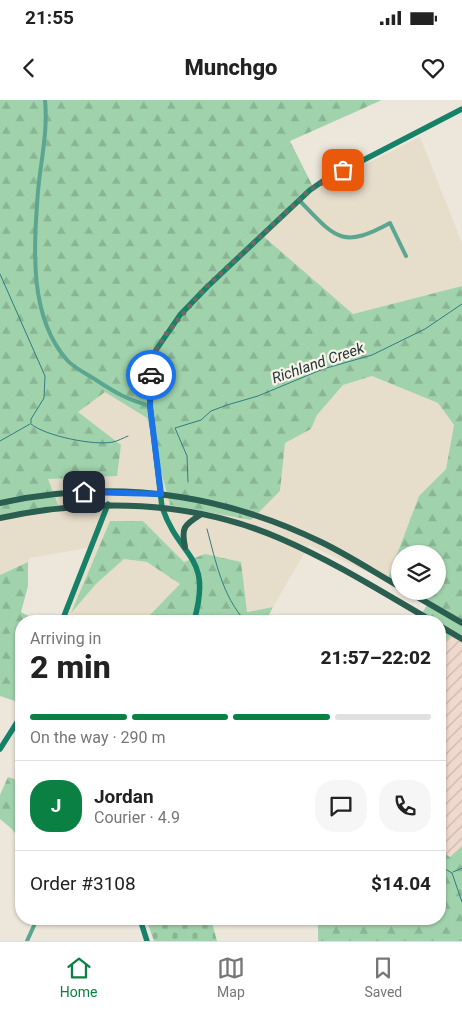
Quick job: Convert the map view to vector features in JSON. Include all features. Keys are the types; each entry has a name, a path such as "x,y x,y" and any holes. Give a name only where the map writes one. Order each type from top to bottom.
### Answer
{"main road":[{"path":"0,503 31,496 112,491 177,495 233,508 282,524 322,542 391,582"},
{"path":"0,518 42,509 108,504 162,507 200,515 278,537 364,581 422,615 429,604"},
{"path":"185,547 182,534 187,523 200,515"},
{"path":"422,600 462,623"},
{"path":"446,629 462,638"}],"street":[{"path":"44,100 46,127 38,192 36,271 41,307 47,327 68,361 123,398 150,406"},
{"path":"195,615 201,587 198,568 168,523 162,507 150,406 150,381 156,350 166,334 206,287 323,181 462,109"},
{"path":"300,201 329,230 342,237 366,236 390,223 406,256"},
{"path":"64,615 108,504"},
{"path":"0,749 15,725"},
{"path":"27,941 34,925"},
{"path":"142,925 148,941"}],"shaded area":[{"path":"420,137 462,243 462,286 353,314 262,235 313,187 352,171"},
{"path":"372,376 438,403 454,425 446,469 419,496 401,545 391,545 391,570 387,581 309,545 273,607 247,612 205,554 184,562 143,521 110,521 72,611 96,584 124,559 147,562 180,584 150,615 66,615 92,547 30,558 28,562 0,575 0,519 58,505 47,479 121,445 77,412 105,391 147,418 170,505 280,491 285,443 311,429 317,415 343,385"},
{"path":"454,631 462,635 462,846 450,858 446,855 446,641"}],"green space":[{"path":"0,100 382,100 290,141 313,187 262,235 353,314 462,286 462,635 454,631 446,641 446,615 421,615 429,602 425,600 446,600 446,545 401,545 419,496 446,469 454,425 438,403 372,376 343,385 317,415 311,429 285,443 280,491 251,520 170,505 147,418 105,392 78,412 121,445 117,476 48,479 58,505 0,519"},
{"path":"110,521 143,521 184,562 205,554 241,562 247,612 273,607 269,615 150,615 180,584 147,562 124,559 96,584 71,613"},
{"path":"28,562 28,586 21,612 27,615 15,615 15,701 0,696 0,575"},
{"path":"391,570 391,583 387,581"},
{"path":"8,777 15,779 15,833 0,819 0,795"},
{"path":"462,846 462,941 318,941 318,925 446,925 446,855 450,857"},
{"path":"148,925 213,925 217,941 154,941"}],"waterway":[{"name":"Richland Creek","path":"0,274 45,376 44,398 31,419 31,423"},
{"name":"Richland Creek","path":"188,482 187,456 175,428 201,420 211,411 258,396 323,369 372,355 425,329 462,304"},
{"path":"0,441 30,424"},
{"name":"Richland Creek","path":"31,424 58,436 95,443 113,442 128,436"},
{"path":"207,529 225,589 240,615"},
{"path":"453,872 462,868"},
{"path":"446,870 452,873 462,902"}],"way so far":[{"path":"151,375 156,350 180,315 204,289 310,190 343,170"}],"route":[{"path":"84,492 112,491 161,494 150,406 151,375"}]}
